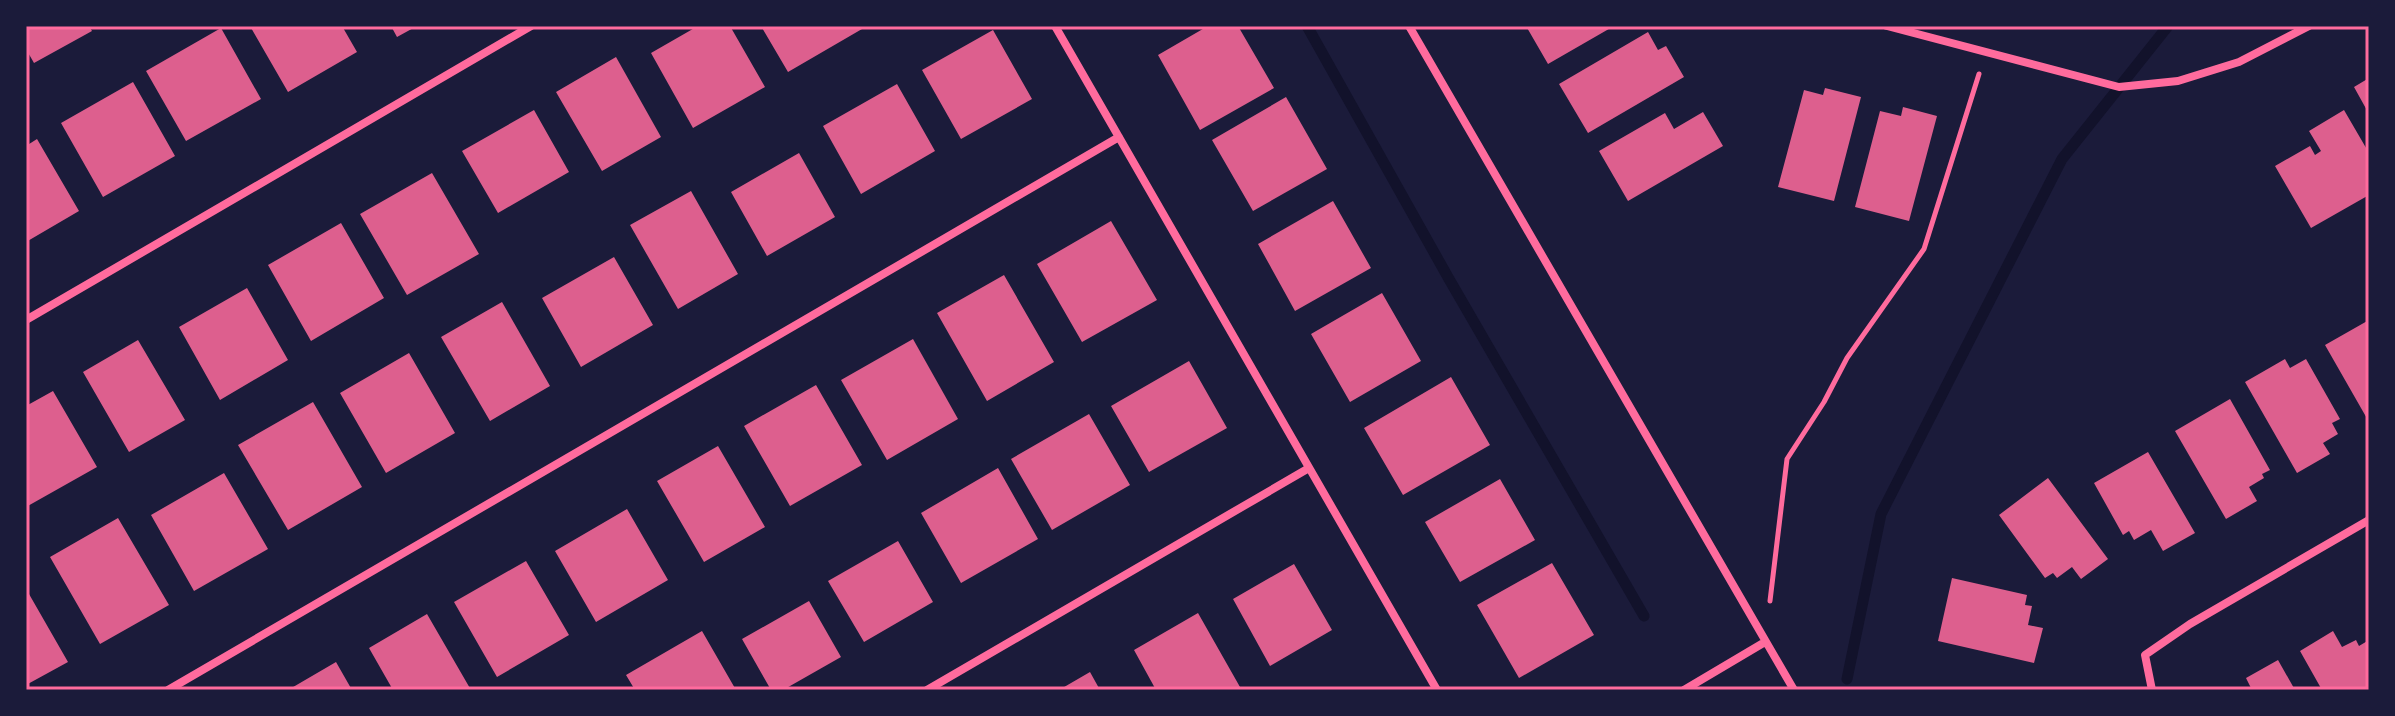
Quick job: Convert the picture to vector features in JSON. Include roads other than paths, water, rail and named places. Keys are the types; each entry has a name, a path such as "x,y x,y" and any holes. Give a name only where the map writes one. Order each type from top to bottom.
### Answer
{"street":[{"path":"26,320 531,26"},
{"path":"1055,26 1437,690"},
{"path":"1409,26 1794,690"},
{"path":"1887,26 2119,87 2178,81 2239,62 2309,26"},
{"path":"168,690 1119,137"},
{"path":"927,690 1309,468"},
{"path":"2152,690 2145,655 2190,624 2369,520"},
{"path":"1684,690 1765,642"}],"waterway":[{"path":"1307,26 1644,616"},
{"path":"1847,679 1881,514 2062,159 2168,26"}]}
